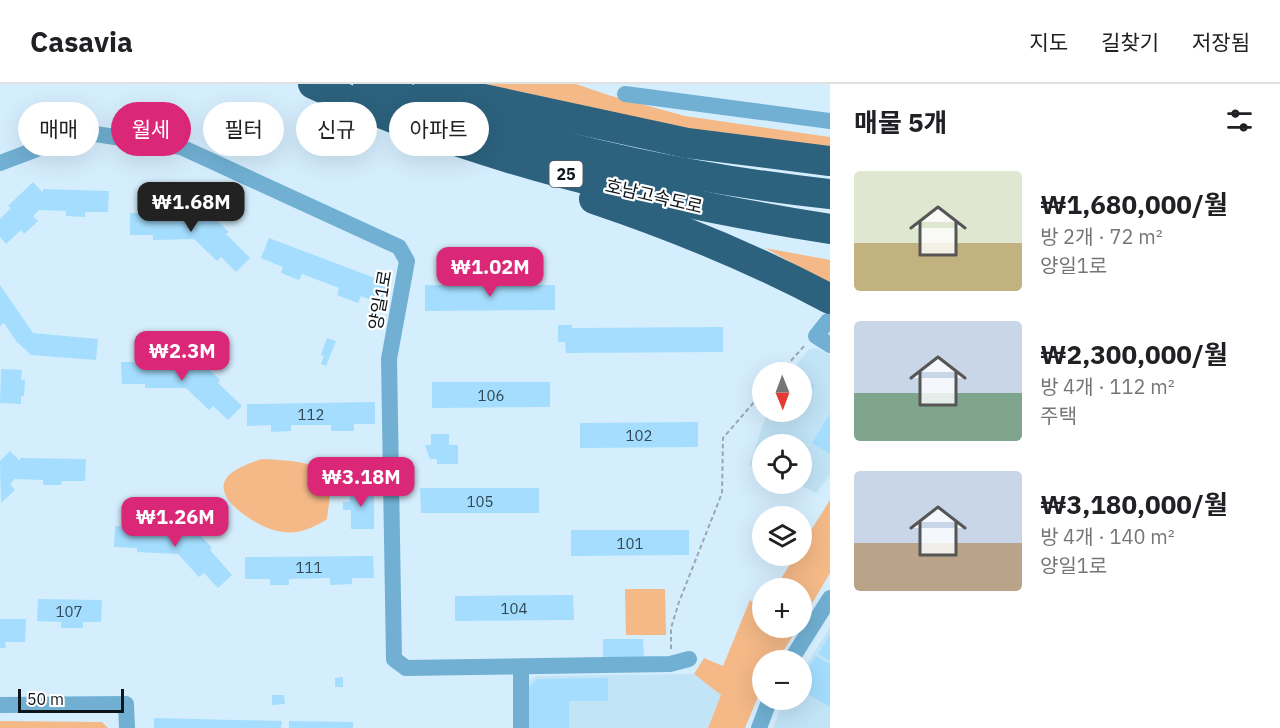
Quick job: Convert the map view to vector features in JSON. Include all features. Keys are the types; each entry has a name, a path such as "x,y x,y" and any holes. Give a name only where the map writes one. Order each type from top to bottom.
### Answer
{"highway":[{"name":"호남고속도로","path":"313,84 389,115"},
{"name":"호남고속도로","path":"368,84 448,113 609,159 716,178 830,194"},
{"path":"403,84 525,124 660,156 735,170 830,182"},
{"path":"429,84 490,100 687,143 830,161"},
{"name":"호남고속도로","path":"489,150 576,177 639,193 687,204 830,229"},
{"path":"483,156 525,175 684,232 800,283 829,310"}],"street":[{"path":"625,94 830,121"},
{"name":"양일1로","path":"0,163 82,132 181,147 399,247 407,261 389,359 394,659 406,668 670,664 689,659"},
{"path":"823,340 829,310"},
{"path":"797,650 830,598"},
{"path":"521,667 521,728"},
{"path":"0,705 126,704 127,728"},
{"path":"759,728 766,710"}],"path":[{"path":"794,362 823,340"},
{"path":"670,664 671,628 722,493 723,438 752,405"}],"shaded area":[{"path":"456,84 576,84 685,116 830,137 830,152 686,136"},
{"path":"765,248 830,260 830,284"},
{"path":"816,348 830,355 830,475 816,493 812,491 812,434 760,434 764,422 812,422 812,362 799,362 809,349"},
{"path":"262,459 298,462 324,471 330,487 327,519 301,531 281,532 258,523 238,510 224,491 227,477 242,467"},
{"path":"830,500 830,573 812,603 812,578 781,578 789,566 812,566 812,529"},
{"path":"625,589 665,589 666,635 626,635"},
{"path":"750,600 752,602 752,638 791,638 784,650 752,650 752,710 745,728 708,728 721,695 694,674 704,658 723,666"},
{"path":"830,627 830,728 773,728 780,710 812,710 812,656"},
{"path":"694,674 721,695 708,728 528,728 529,681 536,676"},
{"path":"0,721 102,722 108,728 0,728"}],"building":[{"path":"33,182 43,193 43,189 109,191 108,212 85,212 85,217 66,216 66,211 39,210 33,216 38,221 24,234 21,230 6,244 0,237 0,219 11,208 8,206"},
{"path":"204,208 229,232 226,234 250,258 236,272 221,257 217,261 194,239 153,240 153,235 130,235 130,213 194,213 194,218"},
{"path":"269,238 388,283 381,304 361,296 358,303 337,295 339,288 302,274 299,280 281,273 283,267 261,258"},
{"path":"0,285 33,333 98,339 96,360 31,355 16,341 4,323 0,326"},
{"path":"425,285 555,285 555,310 425,311"},
{"path":"558,325 572,325 572,328 723,327 723,352 566,353 565,342 558,342"},
{"path":"327,338 336,341 326,366 321,364 324,356 321,355"},
{"path":"196,357 242,406 228,420 213,406 209,410 186,388 145,388 145,384 122,384 121,362 186,361 186,367"},
{"path":"1,369 22,370 21,380 25,380 21,404 0,403"},
{"path":"432,382 550,382 550,407 432,408"},
{"path":"375,402 375,424 354,424 354,431 331,431 331,425 291,425 291,431 271,432 271,425 247,426 247,404"},
{"path":"830,413 830,454 812,443"},
{"path":"698,422 698,447 580,448 580,423"},
{"path":"431,434 449,434 449,445 458,445 458,464 437,464 437,459 430,459 425,445 431,445"},
{"path":"10,451 20,461 20,458 86,459 85,481 62,481 61,485 43,485 43,480 15,479 10,484 15,490 1,503 0,461"},
{"path":"350,487 374,487 374,529 351,529 351,510 343,510 343,502 350,502"},
{"path":"420,488 539,488 539,513 421,513"},
{"path":"189,523 232,575 218,588 204,573 199,577 178,554 137,552 137,548 114,547 115,526 179,529 179,533"},
{"path":"571,530 689,530 689,555 571,556"},
{"path":"373,556 374,578 352,578 352,584 330,585 330,578 289,579 289,585 270,585 270,579 245,579 245,557"},
{"path":"573,595 574,620 455,621 455,596"},
{"path":"38,599 102,600 101,622 83,622 83,628 61,628 61,622 37,621"},
{"path":"0,619 26,619 25,642 5,642 6,648 0,648"},
{"path":"830,634 830,661 818,654"},
{"path":"603,639 643,639 644,657 603,657"},
{"path":"816,656 830,664 830,707 812,696 812,662"},
{"path":"343,677 343,687 335,687 335,678"},
{"path":"608,678 608,701 569,701 569,728 529,728 529,688 537,679"},
{"path":"272,695 284,695 285,704 272,705"},
{"path":"154,718 282,721 281,728 154,728"},
{"path":"289,721 353,722 353,728 289,728"}]}
